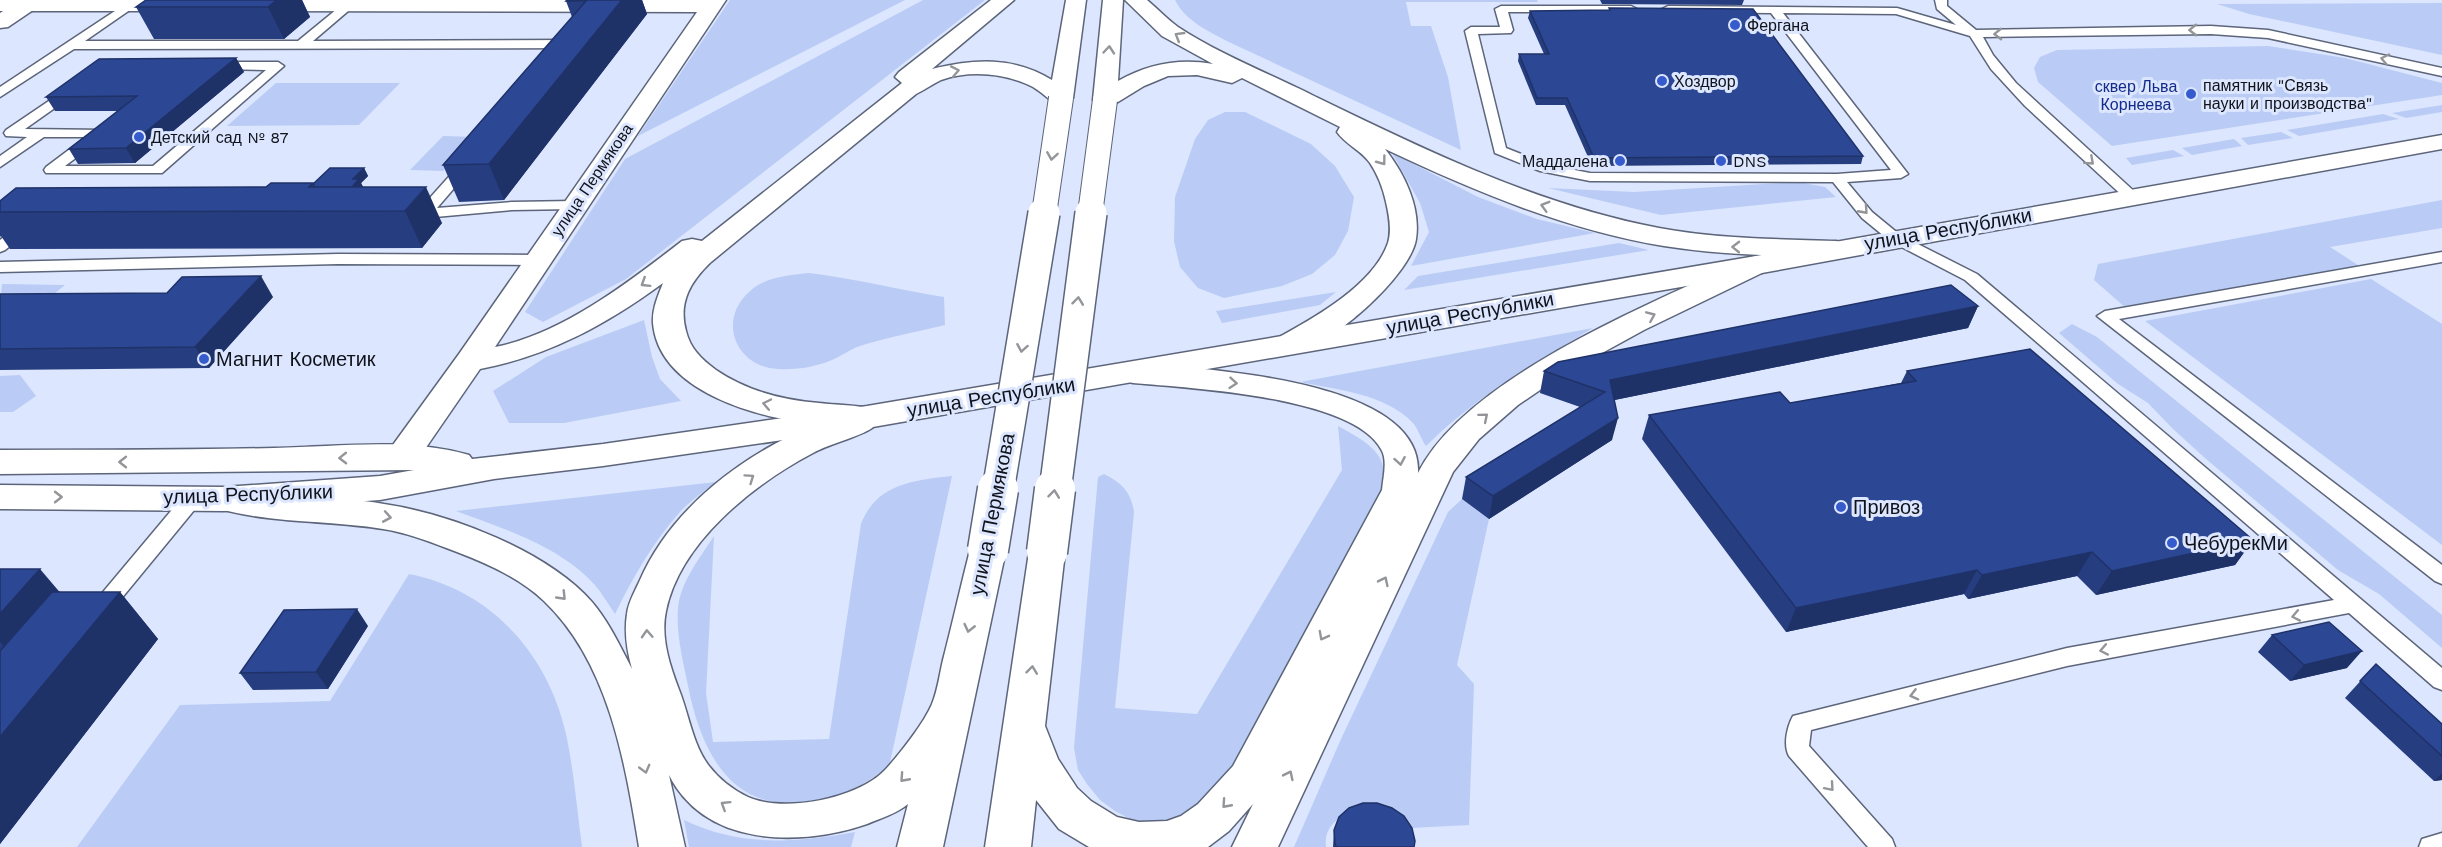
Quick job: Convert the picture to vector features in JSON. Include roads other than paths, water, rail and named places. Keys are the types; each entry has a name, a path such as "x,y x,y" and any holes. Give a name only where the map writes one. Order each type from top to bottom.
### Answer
{"main road":[{"path":"470,361 516,352 578,324 652,279 1004,0"},
{"name":"улица Пермякова","path":"920,847 988,550 1035,271 1076,0"},
{"path":"1008,847 1106,100 1113,0"},
{"path":"1135,0 1170,31 1209,53 1462,175 1537,204 1637,232 1720,246 1836,249"},
{"path":"0,5 31,3 199,5"},
{"path":"0,22 31,3"},
{"path":"245,5 714,3"},
{"name":"улица Пермякова","path":"402,457 714,3"},
{"path":"867,417 803,412 753,401 710,381 682,359 670,336 668,310 680,278 701,256 908,89 934,75 973,67 1014,71 1042,83 1061,98"},
{"path":"1106,100 1131,81 1154,73 1196,67 1218,71 1243,79 1358,136 1388,168 1401,202 1403,241 1384,275 1361,297 1337,318 1292,343"},
{"name":"улица Республики","path":"0,497 209,498 380,488 494,467 603,455 867,417 1133,373 1292,343 1756,265 1895,238 2442,141"},
{"path":"1255,847 1438,468 1467,431 1528,383 1579,351 1756,265"},
{"path":"1025,728 1035,758 1054,791 1069,810 1087,825 1111,837 1153,845 1190,834 1221,810 1248,778 1399,490 1402,461 1394,441 1373,423 1348,409 1270,388 1133,373"},
{"path":"867,417 790,451 751,476 711,508 683,539 660,573 646,612 648,657 681,755 697,784 719,802 744,817 777,823 814,822 846,814 888,795 907,776 949,713"},
{"name":"улица Республики","path":"0,462 182,462 402,457 494,467"},
{"path":"209,498 277,508 383,516 417,523 520,564 558,590 586,621 608,659 624,698 654,803 662,847"}],"lane":[{"path":"1927,0 1941,3 1975,34 1989,58 2008,82 2088,160 2130,196"},
{"path":"303,43 352,3"},
{"path":"0,93 130,5"},
{"path":"1774,9 1901,174 1837,178 1590,177 1545,168 1500,150 1471,31 1507,30 1501,9 1774,9 1897,11 1975,34 2211,30 2268,34 2442,72"},
{"path":"72,45 575,44 559,62"},
{"path":"84,80 11,133 100,133 51,170 157,170 278,66 208,66"},
{"path":"0,163 41,133"},
{"path":"424,214 480,151"},
{"path":"1837,178 1867,215 1895,238 1971,278 2442,681"},
{"path":"402,214 512,206 574,205"},
{"path":"0,247 37,218"},
{"path":"2442,256 2105,316 2442,576"},
{"path":"0,267 338,259 538,260"},
{"path":"85,628 115,593 209,498"},
{"path":"92,593 115,593"},
{"path":"1882,847 1797,749 1801,723 2067,657 2354,604"},
{"path":"2431,847 2442,844"}],"place":[{"name":"Фергана","path":"1735,25"},
{"name":"Хоздвор","path":"1662,81"},
{"name":"памятник \"Связь науки и производства\"","path":"2191,94"},
{"name":"Детский сад № 87","path":"139,137"},
{"name":"Маддалена","path":"1620,161"},
{"name":"DNS","path":"1721,161"},
{"name":"Магнит Косметик","path":"204,359"},
{"name":"Привоз","path":"1841,507"},
{"name":"ЧебурекМи","path":"2172,543"}],"park label":[{"name":"сквер Льва Корнеева","path":"2136,95"}]}
